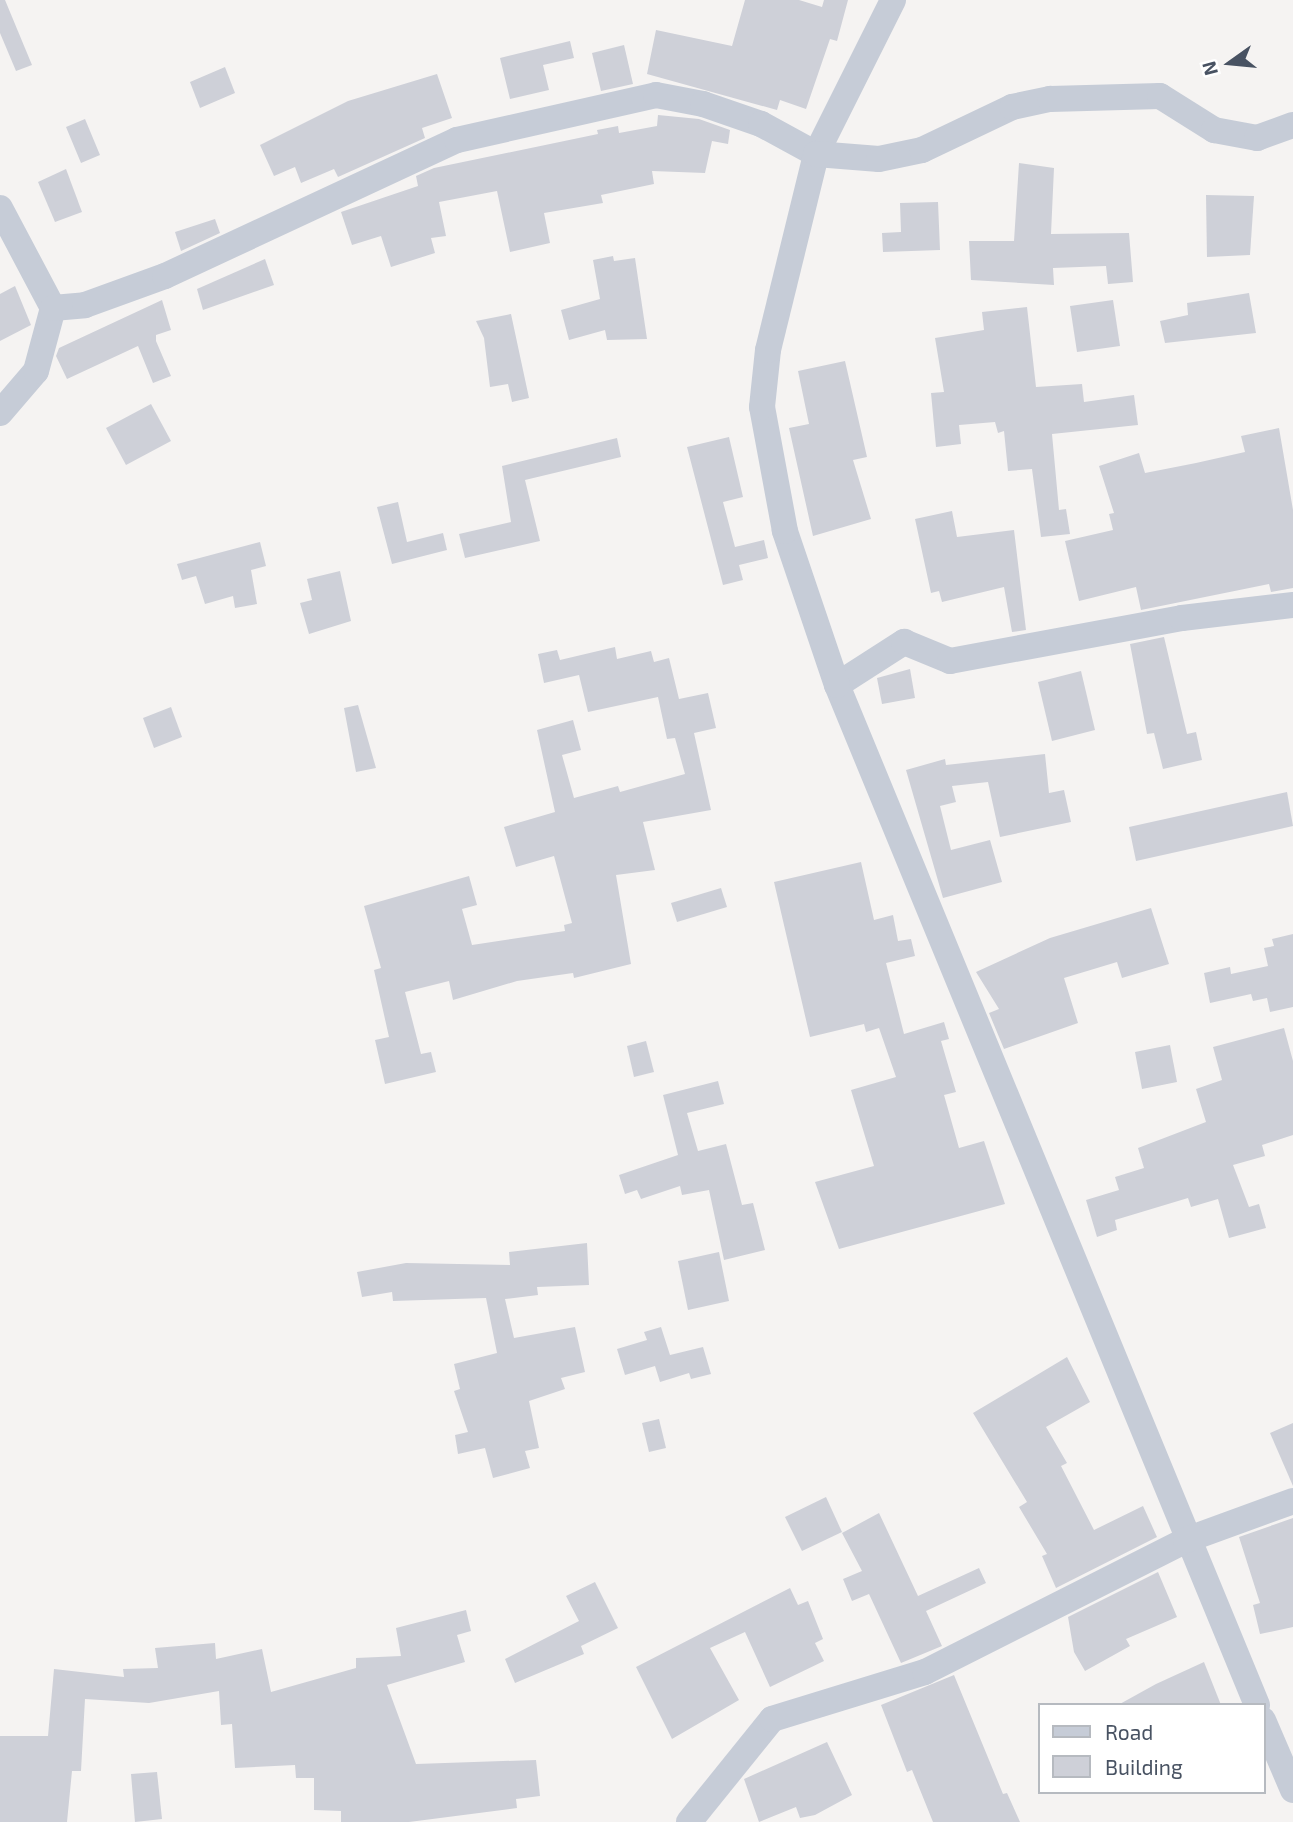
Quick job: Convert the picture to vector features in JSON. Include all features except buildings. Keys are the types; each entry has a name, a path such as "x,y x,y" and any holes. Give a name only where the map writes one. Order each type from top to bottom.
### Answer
{"street":[{"path":"893,0 816,154 768,350 762,407 785,531 837,685 1255,1703"},
{"path":"53,307 85,306 165,276 271,230 416,155 656,95 703,104 761,124 816,154 879,159 922,150 1012,107 1050,99 1160,96 1214,130 1258,138 1293,125"},
{"path":"0,208 53,307 36,371 0,413"},
{"path":"837,685 904,642 950,661 1182,618 1293,605"},
{"path":"689,1822 772,1719 925,1672 1186,1540 1293,1501"},
{"path":"1265,1725 1293,1790"}]}
